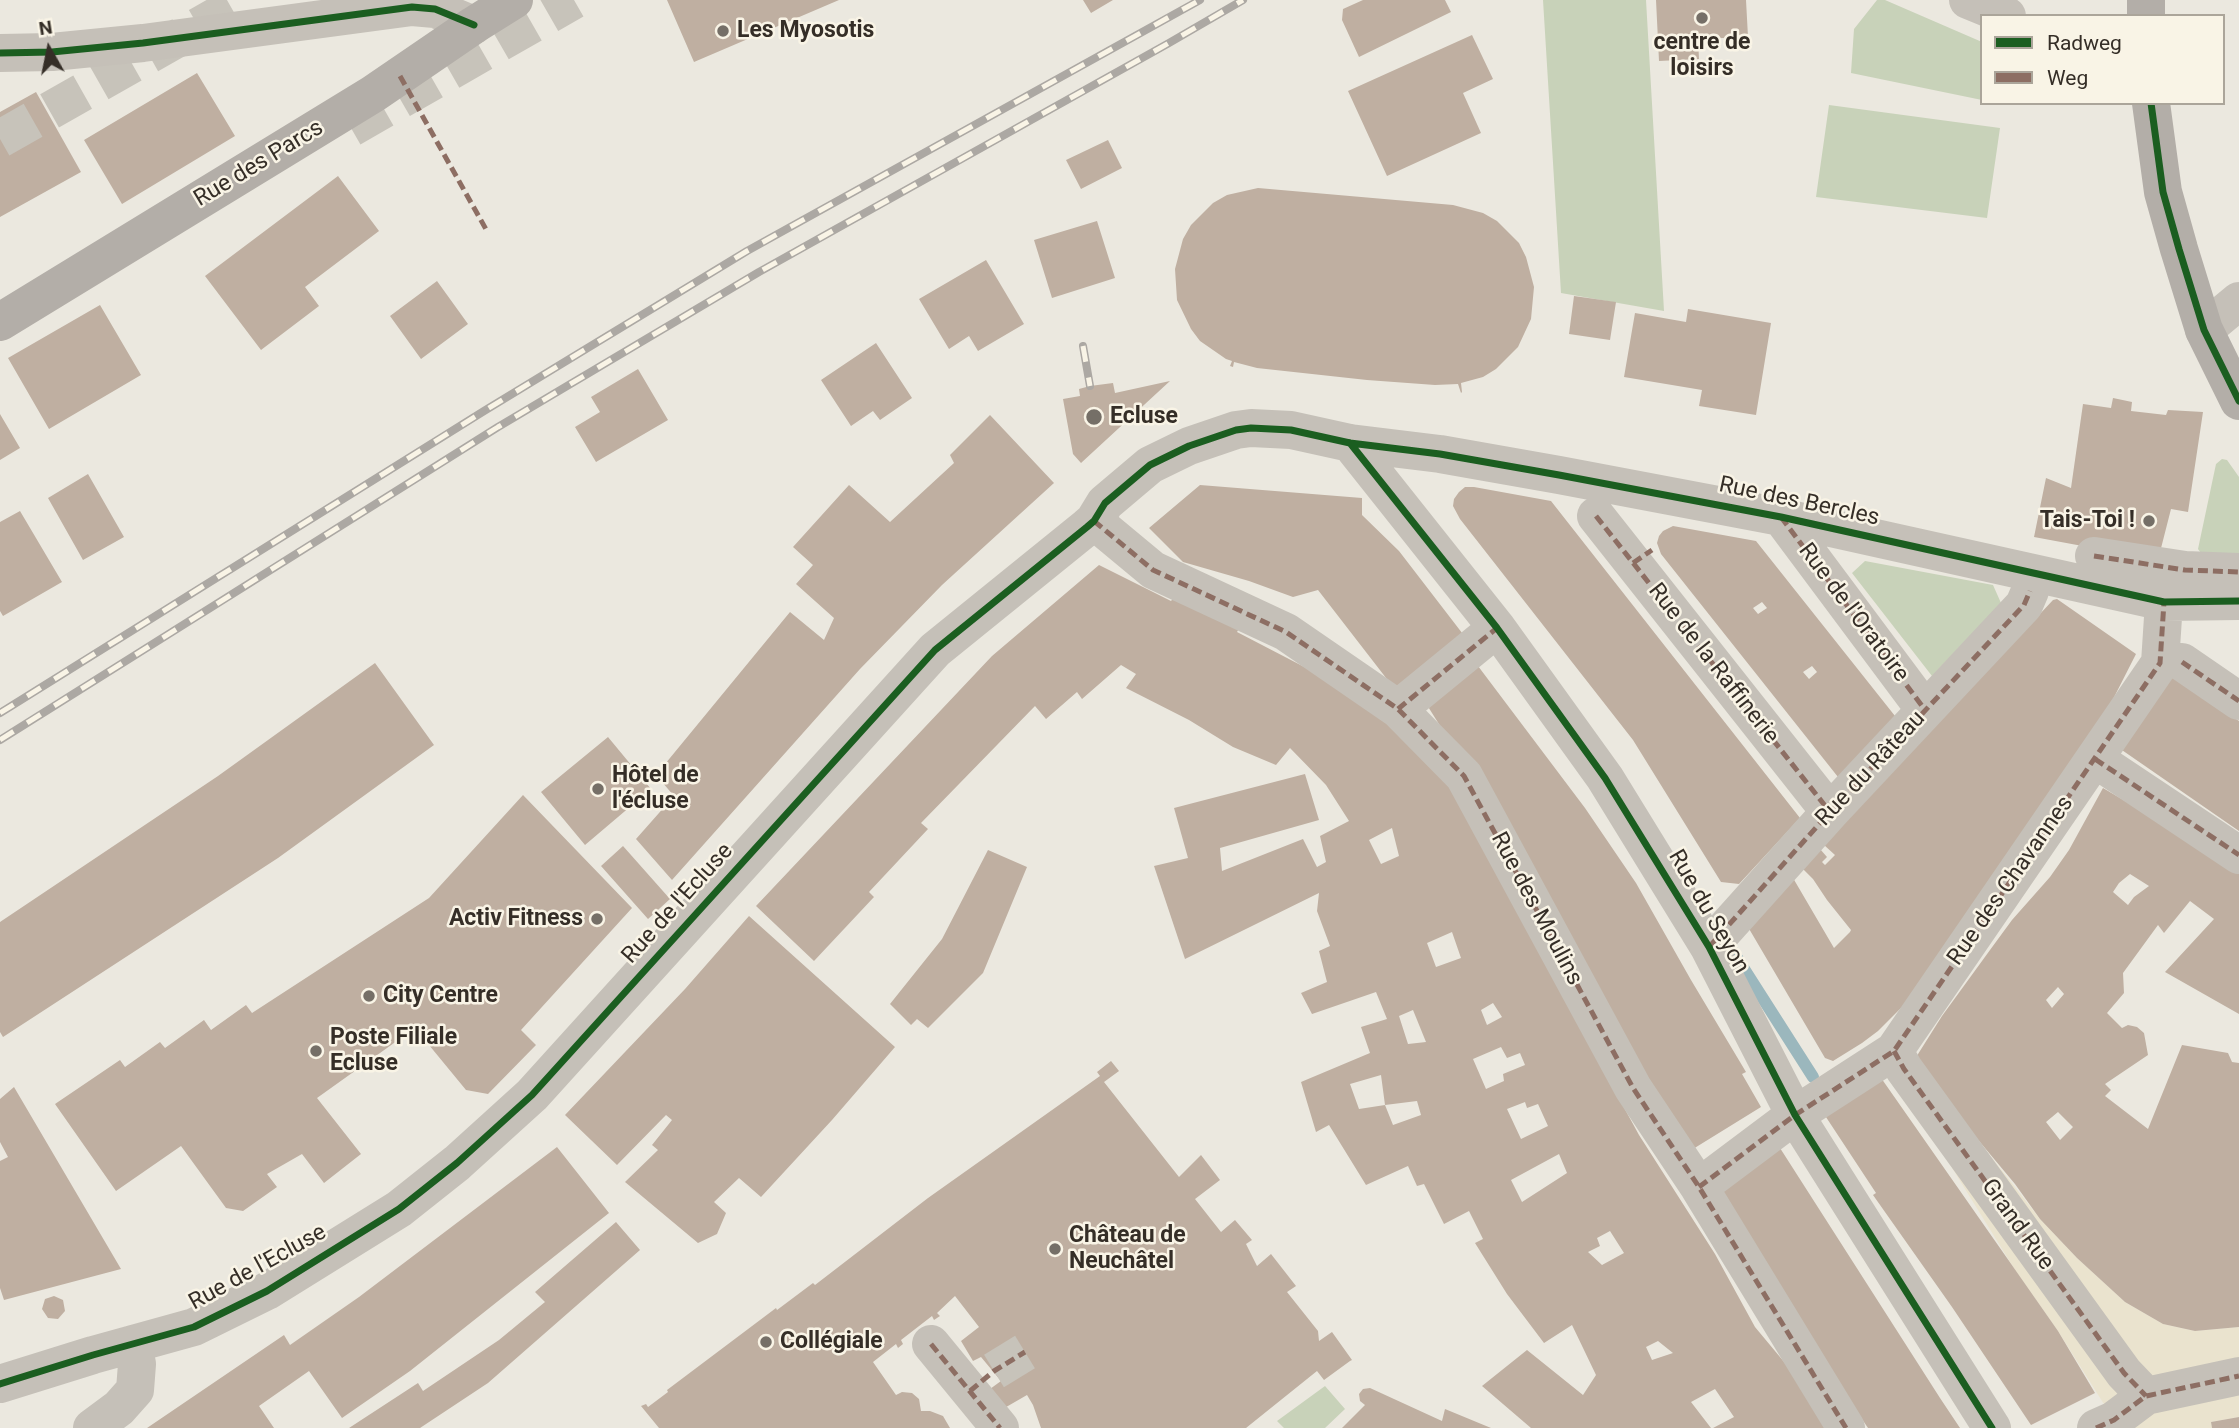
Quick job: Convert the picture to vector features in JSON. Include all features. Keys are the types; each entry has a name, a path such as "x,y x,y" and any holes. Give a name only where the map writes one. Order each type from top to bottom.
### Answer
{"main road":[{"name":"Rue des Parcs","path":"0,322 373,94 514,0"},
{"path":"2151,105 2163,192 2204,330 2239,401"}],"street":[{"path":"1968,0 2002,14"},
{"path":"0,53 52,52 143,43 412,7 435,9 474,25"},
{"path":"2204,330 2239,301"},
{"name":"Rue de l'Ecluse","path":"0,1384 194,1327 267,1292 399,1209 457,1163 532,1095 935,650 1094,521 1105,503 1150,465 1188,446 1236,430 1251,428 1291,430 1350,443"},
{"name":"Rue des Bercles","path":"1350,443 1493,463 1781,517 2164,602 2239,601"},
{"name":"Rue du Seyon","path":"1350,443 1497,628 1605,778 1709,947 1795,1115 1992,1428"},
{"name":"Rue de la Raffinerie","path":"1596,516 1642,557 1830,812"},
{"name":"Rue de l'Oratoire","path":"1781,517 1925,710"},
{"name":"Rue des Moulins","path":"1094,521 1153,570 1286,632 1398,709 1464,776 1633,1088 1699,1186 1846,1428"},
{"path":"2095,556 2185,570 2239,572"},
{"name":"Rue du Râteau","path":"1709,947 2027,598"},
{"name":"Rue des Chavannes","path":"1699,1186 1795,1115 1894,1051 2160,663 2164,602"},
{"path":"1398,709 1497,628"},
{"path":"2182,662 2239,701"},
{"path":"2095,759 2239,855"},
{"name":"Grand Rue","path":"1894,1051 1912,1080 2124,1373 2146,1395"},
{"path":"92,1428 120,1408 135,1390 137,1364 133,1344"},
{"path":"931,1344 982,1381 1000,1428"},
{"path":"2096,1428 2113,1420 2146,1395 2239,1376"}],"green space":[{"path":"1543,0 1646,0 1664,311 1561,293"},
{"path":"1877,0 1885,0 1980,41 1980,100 1851,73 1854,29"},
{"path":"1829,105 2000,128 1987,218 1816,197"},
{"path":"2222,459 2227,460 2239,477 2239,570 2203,556 2198,549 2216,464"},
{"path":"1865,561 1993,585 2001,603 1932,676 1852,573"},
{"path":"1325,1386 1345,1409 1325,1428 1284,1428 1277,1421"}],"shaded area":[{"path":"1896,1077 1978,1140 2040,1219 2125,1302 2163,1324 2195,1331 2239,1327 2239,1417 2211,1422 2212,1428 2119,1428 2058,1331 2015,1270"}],"building":[{"name":"Les Myosotis","path":"667,0 839,0 694,62"},
{"path":"1083,0 1113,0 1091,13"},
{"path":"1363,0 1445,0 1451,12 1359,57 1342,20 1343,9"},
{"name":"centre de loisirs","path":"1656,0 1746,0 1748,37 1698,39 1699,59 1659,61"},
{"path":"1472,35 1493,79 1463,93 1481,133 1387,176 1348,91"},
{"path":"197,73 235,136 122,204 84,140"},
{"path":"36,92 81,172 0,217 0,112"},
{"path":"1108,140 1122,168 1081,189 1066,160"},
{"path":"338,176 379,231 305,287 319,306 261,350 205,276"},
{"path":"1258,188 1453,205 1483,213 1497,221 1519,243 1526,257 1534,287 1531,319 1518,347 1496,369 1483,377 1461,383 1461,393 1458,384 1367,380 1257,368 1234,362 1233,367 1230,366 1232,361 1200,341 1191,329 1177,300 1175,269 1183,239 1191,225 1213,203 1227,195"},
{"path":"1097,221 1115,278 1052,298 1034,240"},
{"path":"986,260 1024,324 978,351 969,336 949,349 919,299"},
{"path":"437,281 468,324 421,359 390,316"},
{"path":"1574,296 1616,302 1610,340 1569,334"},
{"path":"100,305 141,375 49,429 8,358"},
{"path":"1688,309 1771,323 1756,415 1699,406 1702,390 1624,377 1635,313 1686,322"},
{"path":"876,343 912,398 880,420 873,411 851,426 821,380"},
{"path":"638,369 668,420 596,462 575,427 600,412 591,397"},
{"path":"1170,381 1081,463 1073,454 1063,399 1080,396 1079,389 1090,386 1113,383 1115,393"},
{"path":"2113,398 2132,402 2131,411 2166,415 2168,410 2203,412 2188,512 2171,509 2158,560 2034,537 2046,478 2071,488 2083,404 2111,408"},
{"path":"0,414 20,448 0,460"},
{"path":"990,415 1054,483 942,585 860,669 672,880 636,839 674,796 656,775 790,612 824,640 834,618 796,584 813,565 793,547 849,485 890,522 954,463 950,455"},
{"path":"88,474 124,537 83,560 48,498"},
{"path":"1200,485 1362,498 1362,515 1399,551 1469,642 1400,696 1318,590 1293,597 1183,562 1149,528"},
{"path":"1465,487 1551,501 1800,818 1739,884 1721,882 1633,740 1460,519 1453,506 1454,499"},
{"path":"20,511 62,582 3,616 0,611 0,522"},
{"path":"1673,526 1756,541 1895,716 1838,777 1661,554 1657,543 1663,531","holes":["1762,602 1767,608 1758,614 1753,608","1812,666 1817,672 1809,679 1803,672"]},
{"path":"1099,565 1171,601 1176,595 1240,627 1237,632 1339,685 1400,731 1450,788 1639,1135 1715,1254 1755,1327 1795,1375 1831,1428 1713,1428 1734,1417 1715,1389 1691,1402 1711,1428 1531,1428 1482,1386 1527,1350 1583,1395 1596,1375 1572,1325 1544,1343 1507,1294 1475,1243 1483,1239 1469,1211 1444,1224 1424,1184 1417,1186 1408,1166 1366,1185 1329,1125 1316,1132 1301,1082 1370,1053 1361,1027 1387,1019 1376,992 1312,1014 1301,993 1327,982 1319,951 1330,946 1317,911 1319,893 1185,959 1154,866 1188,858 1174,808 1305,774 1319,820 1220,848 1222,871 1303,839 1317,867 1326,862 1320,836 1349,821 1326,785 1290,748 1276,765 1233,747 1189,720 1126,688 1136,674 1121,665 1082,699 1077,692 1046,719 1035,706 921,823 928,829 869,892 874,897 814,961 756,906 992,656","holes":["1392,828 1399,856 1381,864 1369,840","1452,932 1461,958 1436,967 1427,943","1493,1003 1502,1017 1487,1025 1481,1010","1413,1010 1426,1042 1408,1044 1399,1016","1501,1047 1507,1058 1520,1053 1525,1065 1503,1074 1504,1081 1486,1089 1473,1059","1381,1075 1385,1105 1359,1109 1350,1084","1417,1101 1421,1115 1393,1125 1385,1105","1525,1102 1527,1108 1538,1104 1548,1126 1521,1139 1507,1109","1559,1154 1567,1173 1522,1202 1511,1180","1610,1231 1624,1253 1602,1265 1588,1252 1600,1246 1597,1238","1658,1341 1673,1353 1652,1360 1646,1347"]},
{"path":"2057,599 2136,654 2105,715 1903,1006 1862,1043 1833,1061 1825,1058 1748,927 1793,878 1834,948 1850,932 1813,879 1802,868 1820,849 1827,857 1822,862 1825,865 1835,855 1824,845 2053,600"},
{"path":"375,663 434,745 278,858 3,1037 0,1032 0,922 218,776"},
{"path":"1478,666 1585,808 1636,883 1746,1072 1742,1074 1761,1107 1693,1149 1611,1022 1517,849 1427,705"},
{"path":"2170,673 2239,721 2239,831 2119,748"},
{"path":"608,737 651,789 585,845 541,792"},
{"path":"2103,788 2239,868 2239,1014 2165,972 2214,919 2190,901 2164,933 2158,925 2123,973 2124,993 2107,1013 2122,1028 2128,1025 2137,1027 2144,1033 2148,1055 2105,1084 2111,1090 2105,1096 2148,1129 2182,1045 2228,1053 2232,1062 2239,1063 2239,1327 2195,1331 2163,1324 2125,1302 2040,1219 2015,1184 1913,1062 1942,1016 2012,920 2050,877 2069,850","holes":["2130,874 2149,886 2128,905 2113,892","2058,987 2064,994 2052,1008 2046,1000","2058,1112 2073,1127 2060,1140 2046,1122"]},
{"path":"523,795 632,908 521,1030 536,1045 488,1094 466,1090 415,1028 317,1098 361,1154 324,1183 302,1154 267,1174 277,1187 243,1211 226,1208 181,1146 116,1191 55,1104 120,1060 125,1067 160,1042 165,1048 204,1020 211,1030 246,1005 252,1013 429,898"},
{"path":"623,846 670,899 648,919 601,866"},
{"path":"988,850 1027,867 983,973 928,1028 917,1019 911,1025 890,1004 942,939"},
{"path":"749,916 895,1047 761,1197 739,1178 714,1202 726,1213 717,1234 698,1243 625,1182 658,1150 652,1145 672,1120 666,1115 617,1165 565,1115 685,989"},
{"name":"Château de Neuchâtel","path":"1111,1061 1119,1071 1104,1082 1179,1177 1201,1155 1220,1180 1195,1199 1221,1232 1235,1220 1252,1240 1246,1244 1257,1266 1271,1254 1296,1286 1287,1292 1318,1331 1319,1341 1332,1332 1352,1360 1324,1380 1317,1371 1246,1428 1041,1428 1027,1395 1001,1410 990,1389 1001,1381 981,1357 973,1361 961,1341 979,1327 955,1296 937,1313 940,1316 934,1320 932,1316 901,1340 903,1344 898,1348 896,1344 873,1362 896,1395 902,1392 912,1393 919,1399 921,1411 943,1416 950,1428 659,1428 641,1406 646,1404 648,1407 776,1308 777,1310 813,1283 815,1285 928,1198 1100,1076 1097,1072"},
{"path":"1879,1075 2058,1331 2095,1393 2031,1425 1873,1195 1876,1193 1822,1111"},
{"path":"14,1087 121,1269 4,1300 0,1288 0,1161 8,1157 0,1142 0,1099"},
{"path":"557,1147 609,1213 410,1371 342,1418 309,1371 259,1406 274,1428 147,1428 284,1335 290,1345 359,1297"},
{"path":"1780,1148 1960,1428 1868,1428 1814,1348 1717,1196"},
{"path":"616,1222 640,1250 488,1383 420,1428 349,1428 418,1383 423,1391 499,1340 545,1302 535,1292"},
{"path":"54,1296 63,1300 65,1311 58,1319 48,1318 42,1309 45,1299"},
{"path":"1370,1388 1442,1421 1445,1409 1491,1428 1342,1428 1365,1405 1360,1401 1359,1394 1363,1389"},
{"path":"2239,1417 2239,1428 2212,1428 2211,1422"}],"waterway":[{"path":"1730,947 1813,1077"}],"tunnel":[{"path":"0,139 245,0"},
{"path":"351,128 574,0"},
{"path":"994,1371 1025,1352"}],"railway":[{"path":"0,713 484,411 747,251 1200,0"},
{"path":"0,740 498,427 759,272 1243,0"},
{"path":"1083,346 1090,386"}],"marked path":[{"path":"400,76 487,231"},
{"path":"1596,516 1830,812"},
{"path":"1781,517 1925,710"},
{"path":"1094,521 1153,570 1286,632 1398,709 1464,776 1633,1088 1699,1187 1846,1428"},
{"path":"1633,563 1652,550"},
{"path":"2094,556 2185,570 2239,572"},
{"path":"1709,947 1830,812 2024,605 2030,591"},
{"path":"1699,1187 1795,1115 1894,1051 2160,663 2164,602"},
{"path":"1398,709 1497,628"},
{"path":"2182,662 2239,701"},
{"path":"2095,759 2239,855"},
{"path":"1894,1051 1904,1069 2124,1373 2146,1396"},
{"path":"931,1344 1000,1428"},
{"path":"970,1391 994,1371 1025,1352"},
{"path":"2096,1428 2114,1420 2146,1396 2239,1376"}],"cycle path":[{"path":"0,53 52,52 143,43 412,7 435,9 474,25"},
{"path":"2151,105 2163,192 2179,249 2204,330 2239,401"},
{"path":"0,1384 194,1327 267,1291 399,1209 457,1163 532,1095 935,650 1094,521 1105,503 1150,465 1189,446 1236,430 1291,430 1350,443 1440,454 1559,475 1781,517 2164,602 2239,601"},
{"path":"1350,443 1497,628 1605,778 1709,947 1795,1115 1992,1428"}],"place":[{"name":"centre de loisirs","path":"1702,18"},
{"name":"Les Myosotis","path":"723,31"},
{"name":"Ecluse","path":"1094,417"},
{"name":"Tais-Toi !","path":"2149,521"},
{"name":"Hôtel de l'écluse","path":"598,789"},
{"name":"Activ Fitness","path":"597,919"},
{"name":"City Centre","path":"369,996"},
{"name":"Poste Filiale Ecluse","path":"316,1051"},
{"name":"Château de Neuchâtel","path":"1055,1249"},
{"name":"Collégiale","path":"766,1342"}]}
